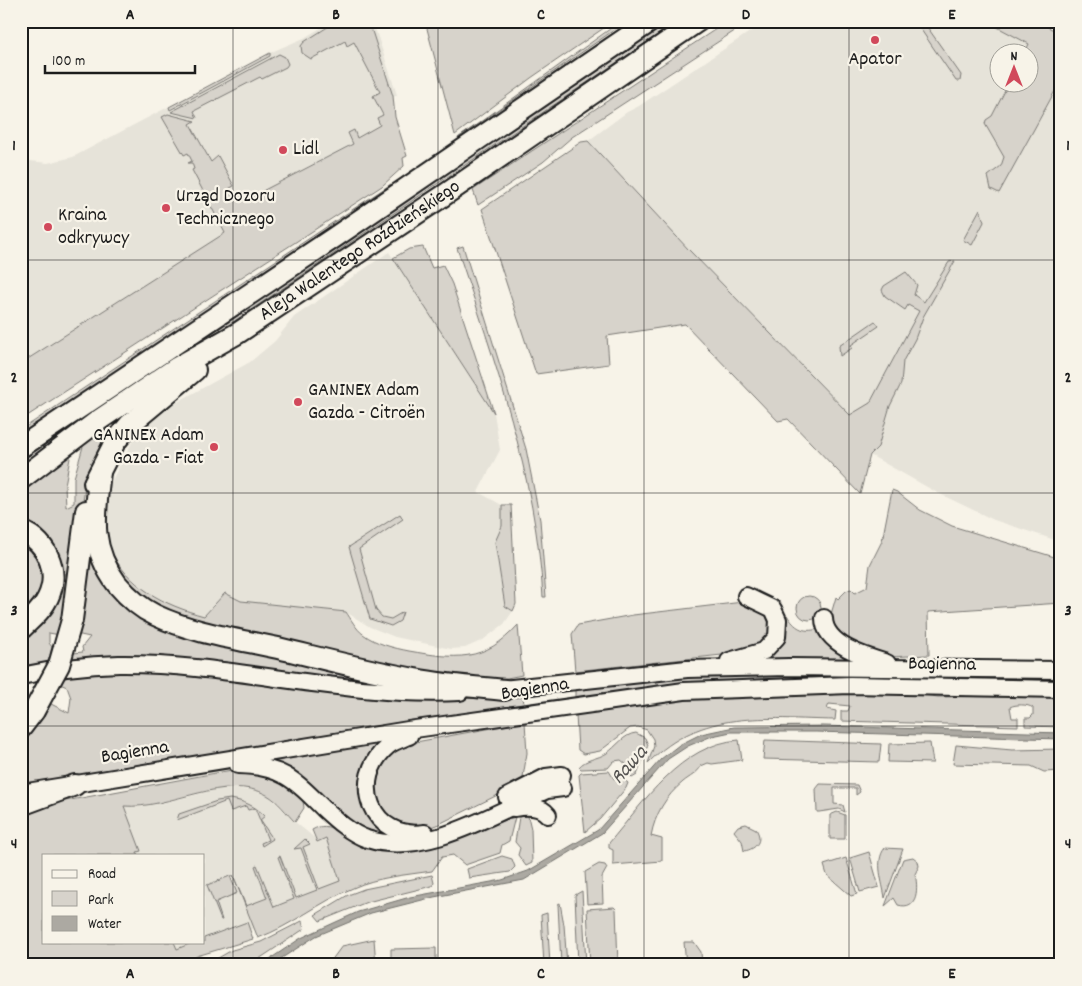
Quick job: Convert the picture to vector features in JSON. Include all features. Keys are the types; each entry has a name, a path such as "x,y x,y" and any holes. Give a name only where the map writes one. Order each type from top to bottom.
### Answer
{"highway":[{"name":"Aleja Walentego Roździeńskiego","path":"21,479 106,415 176,368 238,333 698,22"},
{"name":"Aleja Walentego Roździeńskiego","path":"21,447 352,226 647,23"},
{"path":"21,728 34,712 59,665 72,620 85,517 91,491 115,442 136,418 238,333"},
{"path":"100,472 94,523 99,550 111,575 124,592 133,601 153,614 206,632 381,672 460,686 505,690"},
{"path":"21,530 43,547 49,559 52,573 52,584 46,602 21,628"},
{"path":"21,805 75,785"}],"main road":[{"path":"687,669 764,651 777,637 784,614 746,596"},
{"path":"824,618 828,631 848,648 901,667"},
{"name":"Bagienna","path":"21,676 82,666 133,664 182,667 393,692 438,693 505,690 687,669 901,667 1061,670"},
{"name":"Bagienna","path":"21,794 554,708 684,691 850,685 1061,689"},
{"path":"201,764 258,766 283,773 296,782 345,827 361,836 379,842 405,844 420,842 447,834 504,810 562,782 546,777 440,828 420,834 397,830 380,820 369,803 367,788 370,770 374,761 389,744 426,728"},
{"path":"504,810 526,806 544,810 548,814"}],"shaded area":[{"path":"332,21 373,22 397,95 393,97 396,122 279,182 230,231 23,362 21,358 21,160 48,163 73,157 276,50 304,38"},
{"path":"766,21 1061,21 1061,542 994,520 936,492 870,455 850,415 689,250 588,141 627,112 639,106"},
{"path":"389,252 494,413 500,450 478,492 502,505 502,526 495,542 505,606 513,611 504,624 483,640 465,648 451,649 395,637 370,627 346,612 241,601 225,593 204,616 176,608 147,592 123,571 110,552 105,537 105,502 111,482 138,431 159,412 250,362 275,341 294,317"},
{"path":"222,788 254,790 269,796 295,822 316,839 326,837 346,891 168,963 161,944 205,944 205,854 126,854 124,806 137,807 163,803"}],"green space":[{"path":"337,21 368,21 370,25 393,96 395,117 407,156 403,158 404,166 382,186 21,420 21,358 23,362 225,233 192,170 194,169 192,163 188,163 192,161 188,153 184,155 162,117 168,114 195,121 190,124 211,162 218,156 234,186 228,189 233,199 246,193 249,198 353,144 348,133 354,130 357,138 380,125 377,118 383,115 373,96 380,92 354,42 347,46 345,41 311,59 302,53 301,46 304,42"},
{"path":"425,21 614,21 531,78 455,135"},
{"path":"621,21 627,21 458,138"},
{"path":"666,21 678,21 159,372 21,470 21,462 48,441 531,116"},
{"path":"728,21 750,21 572,137 543,162 478,205 473,190"},
{"path":"915,21 923,21 961,75 960,81 956,81"},
{"path":"986,21 1037,21 1061,34 1061,80 999,193 991,189 988,176 1001,166 1004,157 985,124 986,120 992,116 1004,92 1040,92 1040,42 1025,42"},
{"path":"270,53 270,56 170,110 169,107"},
{"path":"279,54 285,57 288,64 286,67 262,79 260,77 194,111 197,118 171,112"},
{"path":"588,141 689,250 850,415 870,403 919,311 908,305 905,310 885,296 882,290 884,286 906,272 917,285 914,295 924,302 949,262 955,261 923,317 915,339 903,361 901,384 890,406 878,447 870,455 860,494 788,419 778,421 685,324 607,336 609,364 536,374 482,209 581,142"},
{"path":"391,184 369,202 21,435 21,430"},
{"path":"980,209 984,222 972,245 963,240"},
{"path":"463,246 526,449 540,520 546,597 543,597 539,552 523,464 499,377 457,248"},
{"path":"423,247 432,268 443,265 452,284 494,413 393,258 409,249"},
{"path":"875,321 879,326 851,345 852,348 840,356 839,346"},
{"path":"132,409 86,483 60,635 49,633 49,643 52,647 50,655 54,655 51,664 21,670 21,638 56,594 21,524 21,487 72,447 65,485 66,507 74,503 74,478 84,443"},
{"path":"892,490 920,510 952,526 1061,559 1061,603 928,612 929,655 888,657 844,639 829,621 836,597 838,599 851,589 855,593 867,587 870,565 882,541"},
{"path":"502,505 511,505 516,604 513,611 505,606 495,542 502,526"},
{"path":"400,514 403,519 359,549 376,610 382,617 391,619 403,612 400,621 391,626 370,619 349,547"},
{"path":"21,537 37,550 45,585 21,620"},
{"path":"88,539 127,601 404,684 69,661 73,653 83,652 82,647 90,637 76,634"},
{"path":"109,548 126,574 149,593 189,612 204,616 225,593 241,601 346,612 360,632 379,643 409,651 441,656 468,655 481,652 493,646 518,625 522,675 507,678 448,681 163,612 122,581"},
{"path":"809,596 814,597 820,603 820,613 814,619 809,620 804,619 798,613 797,608 798,603 804,597"},
{"path":"743,602 756,604 772,619 768,641 731,654 575,671 572,634 578,625 633,615"},
{"path":"787,615 796,626 804,630 818,629 855,659 767,660 784,633"},
{"path":"147,671 445,699 523,697 524,704 21,787 21,737 45,706 49,708 51,704 69,713 71,698 67,687 60,684 64,675"},
{"path":"770,673 1061,676 1061,682 651,688 575,697 575,689 690,677"},
{"path":"901,692 938,697 1061,695 1061,727 1025,726 1025,718 1030,718 1033,715 1033,708 1025,705 1010,707 1012,718 1018,718 1018,726 841,721 841,711 848,711 850,706 829,704 827,709 836,711 835,720 759,719 736,720 712,725 690,733 669,745 648,763 654,746 653,739 647,730 638,727 630,728 600,751 584,754 578,750 576,715 726,694"},
{"path":"525,722 527,753 522,783 428,828 406,828 381,810 373,786 383,759 405,744"},
{"path":"636,733 645,738 648,745 637,775 632,778 627,773 627,765 621,760 614,761 608,768 581,769 579,767 585,762 607,753 624,738"},
{"path":"739,740 742,760 708,763 701,766 696,773 677,787 666,799 655,820 651,836 662,839 662,861 613,865 613,850 609,848 609,843 665,778 699,752 718,744"},
{"path":"765,740 881,744 879,762 763,759"},
{"path":"382,742 363,771 392,835 360,830 270,761"},
{"path":"930,743 933,763 888,762 889,744"},
{"path":"956,745 1012,750 1061,749 1061,771 1044,772 1031,766 953,764"},
{"path":"232,770 265,773 299,793 304,808 295,822 279,804 267,795 251,789 216,789 159,803 124,806 141,851 137,852 138,854 42,854 42,944 175,944 177,949 189,944 205,944 205,938 247,922 253,939 197,956 182,965 21,965 21,815 49,804"},
{"path":"609,771 614,779 622,778 628,783 600,819 585,832 579,775 581,773"},
{"path":"820,784 857,785 860,792 856,795 856,788 834,788 834,804 843,805 845,812 839,809 817,812 816,789"},
{"path":"230,799 249,804 255,808 248,810 246,806 231,811 227,801 177,820 179,814 217,801"},
{"path":"255,808 265,816 260,820 273,839 262,846 261,843 268,840"},
{"path":"837,812 845,815 845,839 830,839 830,815"},
{"path":"521,815 528,816 531,829 532,863 526,866 518,855 520,848 515,842 519,817"},
{"path":"515,817 509,841 502,845 500,853 465,865 453,855 442,857 432,871 362,884 329,900 283,927 258,938 233,875 246,906 267,898 255,866 257,865 274,907 294,899 278,857 280,856 296,898 317,890 301,848 294,849 305,839 310,844 303,847 319,889 340,881 326,838 317,842 312,830 319,827 330,827 362,846 399,851 433,846"},
{"path":"746,824 756,829 759,840 755,846 744,851 742,841 734,831 738,826"},
{"path":"885,848 903,849 885,898 881,879 880,859"},
{"path":"869,852 879,887 860,892 850,858"},
{"path":"502,856 512,859 515,867 510,872 469,878 467,869"},
{"path":"913,857 918,861 919,866 915,874 916,896 910,904 905,906 898,905 894,898 885,906 903,859"},
{"path":"846,858 857,894 851,896 827,875 824,865"},
{"path":"599,864 605,865 607,868 602,877 603,903 587,904 585,872"},
{"path":"432,875 434,883 432,886 367,902 320,921 315,915 348,895 364,889"},
{"path":"230,876 237,893 216,902 221,920 207,885"},
{"path":"582,891 586,965 578,965 575,895"},
{"path":"560,903 564,925 567,965 561,965 558,904"},
{"path":"614,907 616,909 618,965 590,965 587,909"},
{"path":"547,913 550,965 544,965 541,915"},
{"path":"302,921 304,929 250,965 213,965 213,961 232,950 261,942"},
{"path":"374,939 376,965 328,965 342,946"},
{"path":"684,942 694,942 701,952 702,965 686,965"},
{"path":"436,948 436,965 391,965 391,949"}],"water":[{"path":"823,726 1061,733 1061,739 816,732 731,732 712,736 688,746 668,759 602,833 524,880 434,897 371,913 316,936 271,965 261,965 301,938 358,912 410,897 502,880 528,871 598,830 661,759 679,745 701,734 734,727"}],"place":[{"name":"Apator","path":"875,40"},
{"name":"Lidl","path":"283,150"},
{"name":"Urząd Dozoru Technicznego","path":"166,208"},
{"name":"Kraina odkrywcy","path":"48,227"},
{"name":"GANINEX Adam Gazda - Citroën","path":"298,402"},
{"name":"GANINEX Adam Gazda - Fiat","path":"214,447"}],"water label":[{"name":"Rawa","path":"630,766"}]}
